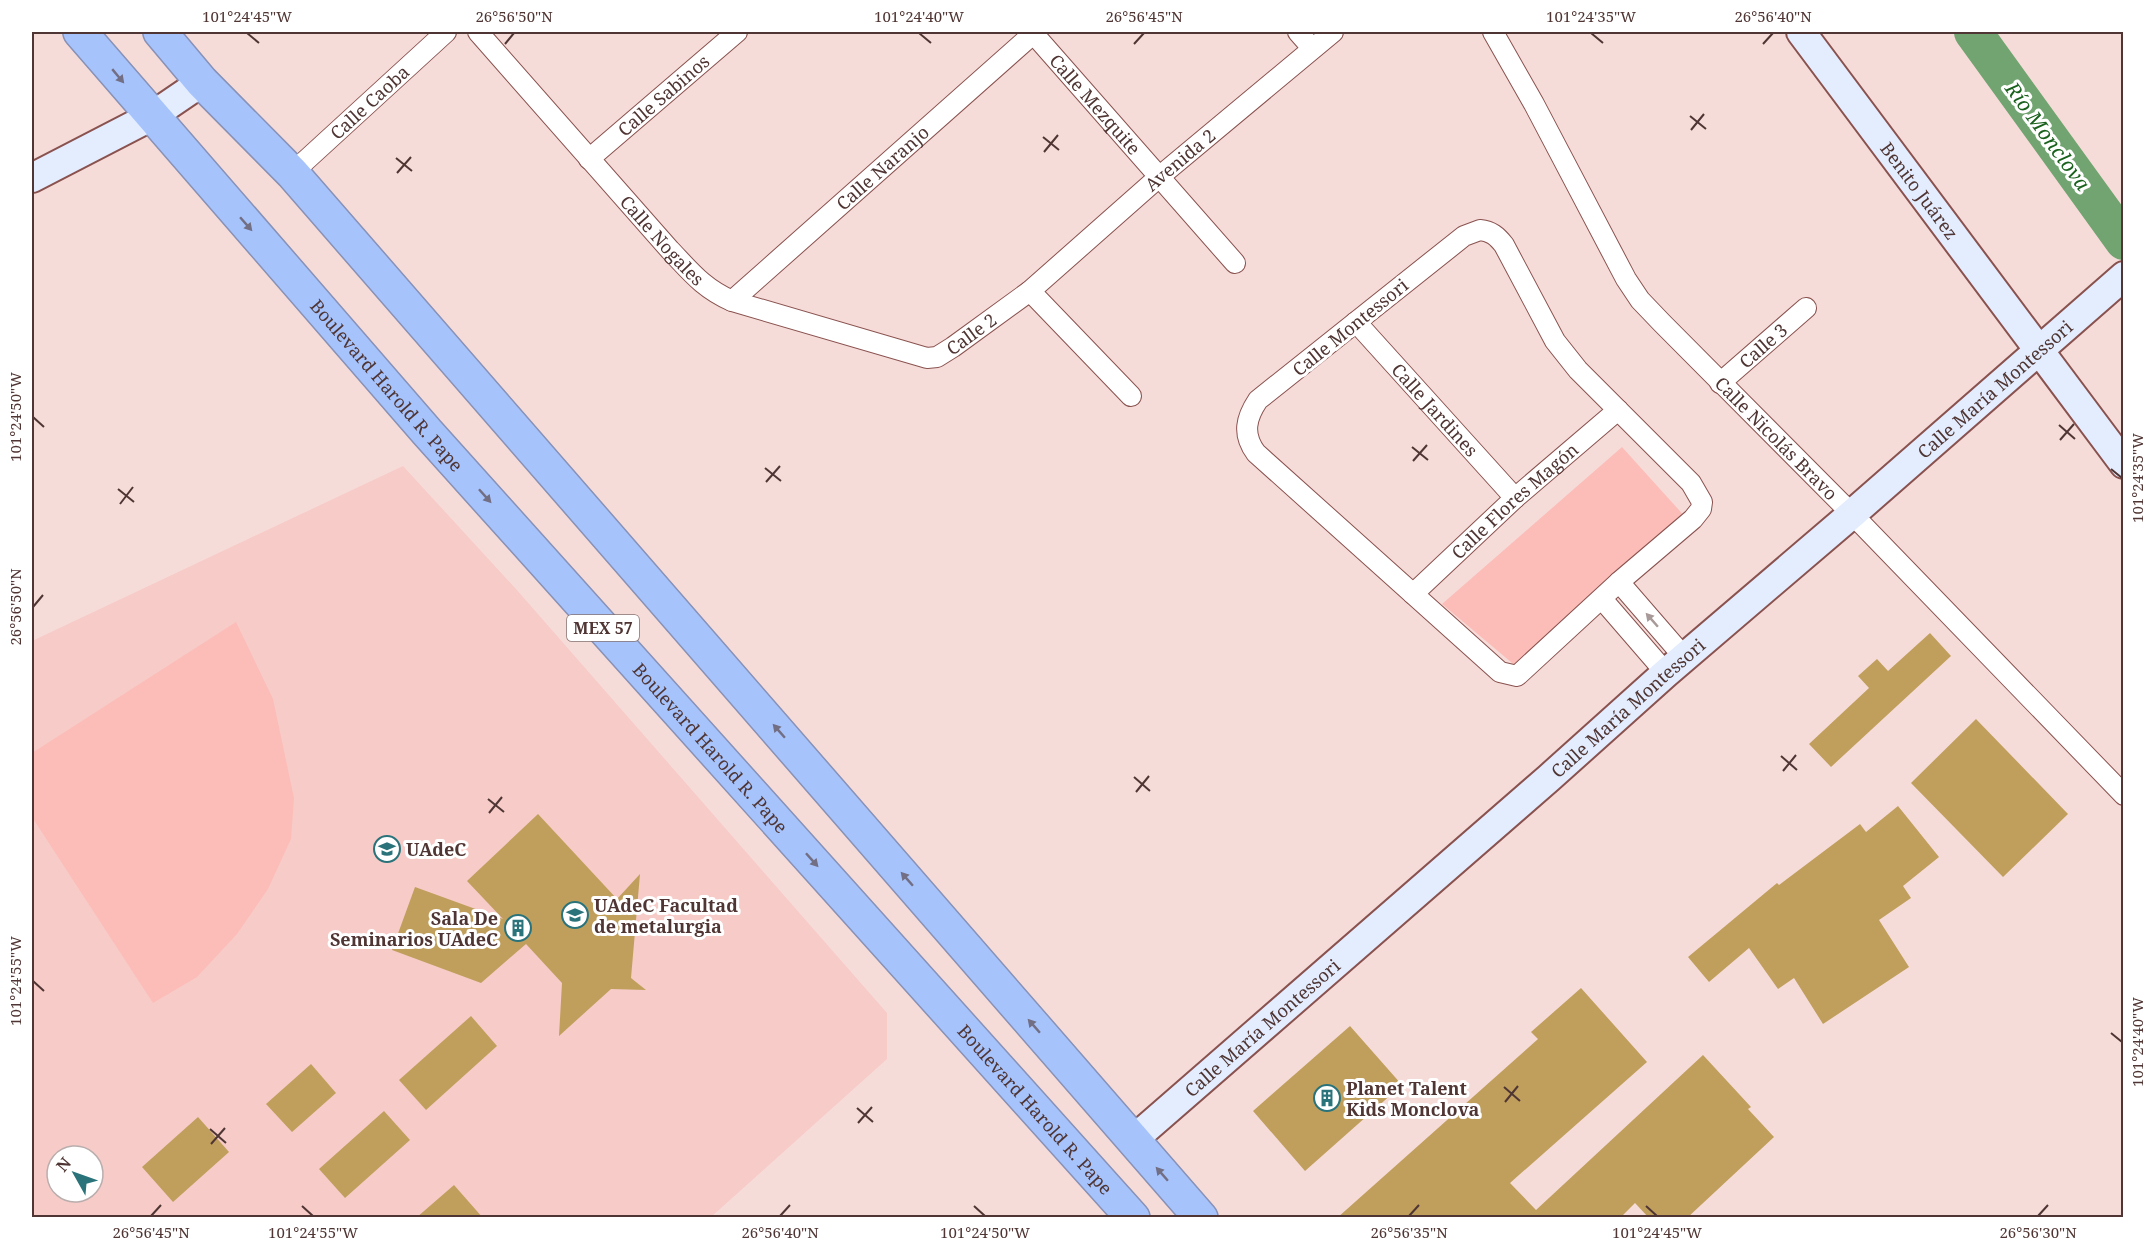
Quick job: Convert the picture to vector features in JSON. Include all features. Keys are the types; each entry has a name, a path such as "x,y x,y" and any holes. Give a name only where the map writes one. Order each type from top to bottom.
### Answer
{"highway":[{"name":"Boulevard Harold R. Pape","path":"80,32 435,441 1133,1218"},
{"path":"160,32 202,82 292,173 1201,1218"}],"main road":[{"name":"Benito Juárez","path":"1801,32 2124,464"},
{"path":"32,178 152,116 202,82"},
{"name":"Calle María Montessori","path":"1132,1140 2124,276"}],"street":[{"name":"Calle Caoba","path":"292,173 446,32"},
{"name":"Calle Nogales","path":"478,32 700,282 714,293 732,301 907,352"},
{"name":"Calle Sabinos","path":"589,159 737,32"},
{"name":"Calle Mezquite","path":"1033,32 1235,263"},
{"name":"Calle Naranjo","path":"732,301 1033,32"},
{"path":"1298,32 1312,48"},
{"name":"Avenida 2","path":"1030,291 1160,177 1333,32"},
{"name":"Calle Nicolás Bravo","path":"1493,32 1626,279 1640,300 1852,514 2124,795"},
{"name":"Calle Montessori","path":"1479,230 1490,232 1504,245 1555,341 1578,370 1617,410 1691,483 1702,502 1701,509 1693,519 1619,582 1517,676 1507,675 1495,668 1256,453 1250,444 1246,429 1249,414 1258,400 1464,236 1479,230"},
{"path":"1030,291 1131,396"},
{"name":"Calle 2","path":"907,352 927,358 937,357 1030,291"},
{"name":"Calle 3","path":"1720,383 1806,308"},
{"name":"Calle Jardines","path":"1356,322 1515,498"},
{"name":"Calle Flores Magón","path":"1413,594 1515,498 1617,410"},
{"path":"1619,582 1675,665"},
{"path":"1602,599 1675,665"}],"shaded area":[{"path":"1622,447 1688,520 1518,668 1442,604"},
{"name":"UAdeC","path":"403,466 516,589 887,1013 887,1059 711,1217 32,1217 32,641"},
{"path":"236,622 273,699 294,798 291,839 268,889 237,934 197,977 153,1003 32,817 32,753"}],"building":[{"path":"1930,633 1951,656 1831,767 1809,744 1869,688 1858,676 1877,659 1888,671"},
{"path":"1976,719 2068,814 2003,877 1911,783"},
{"path":"1898,806 1939,857 1903,886 1911,898 1879,920 1909,967 1823,1024 1794,978 1778,989 1749,948 1709,982 1688,957 1777,883 1779,885 1860,824 1866,832"},
{"name":"Sala De Seminarios UAdeC","path":"538,814 617,899 640,874 631,978 646,990 611,989 559,1036 562,983 526,944 481,983 392,950 415,887 503,919 467,881"},
{"path":"1581,988 1647,1062 1510,1183 1536,1210 1703,1055 1751,1107 1748,1109 1774,1137 1687,1218 1649,1218 1635,1203 1620,1218 1337,1218 1538,1039 1531,1032"},
{"path":"471,1016 497,1046 426,1110 399,1080"},
{"name":"Planet Talent Kids Monclova","path":"1350,1026 1402,1085 1305,1171 1253,1111"},
{"path":"311,1064 336,1093 292,1132 266,1104"},
{"path":"384,1111 410,1140 345,1198 319,1169"},
{"path":"198,1117 229,1152 173,1202 142,1167"},
{"path":"454,1185 483,1218 416,1218"}],"waterway":[{"name":"Río Monclova","path":"1973,32 2124,241"}],"place":[{"name":"UAdeC","path":"387,849"},
{"name":"UAdeC Facultad de metalurgia","path":"575,915"},
{"name":"Sala De Seminarios UAdeC","path":"518,928"},
{"name":"Planet Talent Kids Monclova","path":"1327,1098"}]}
